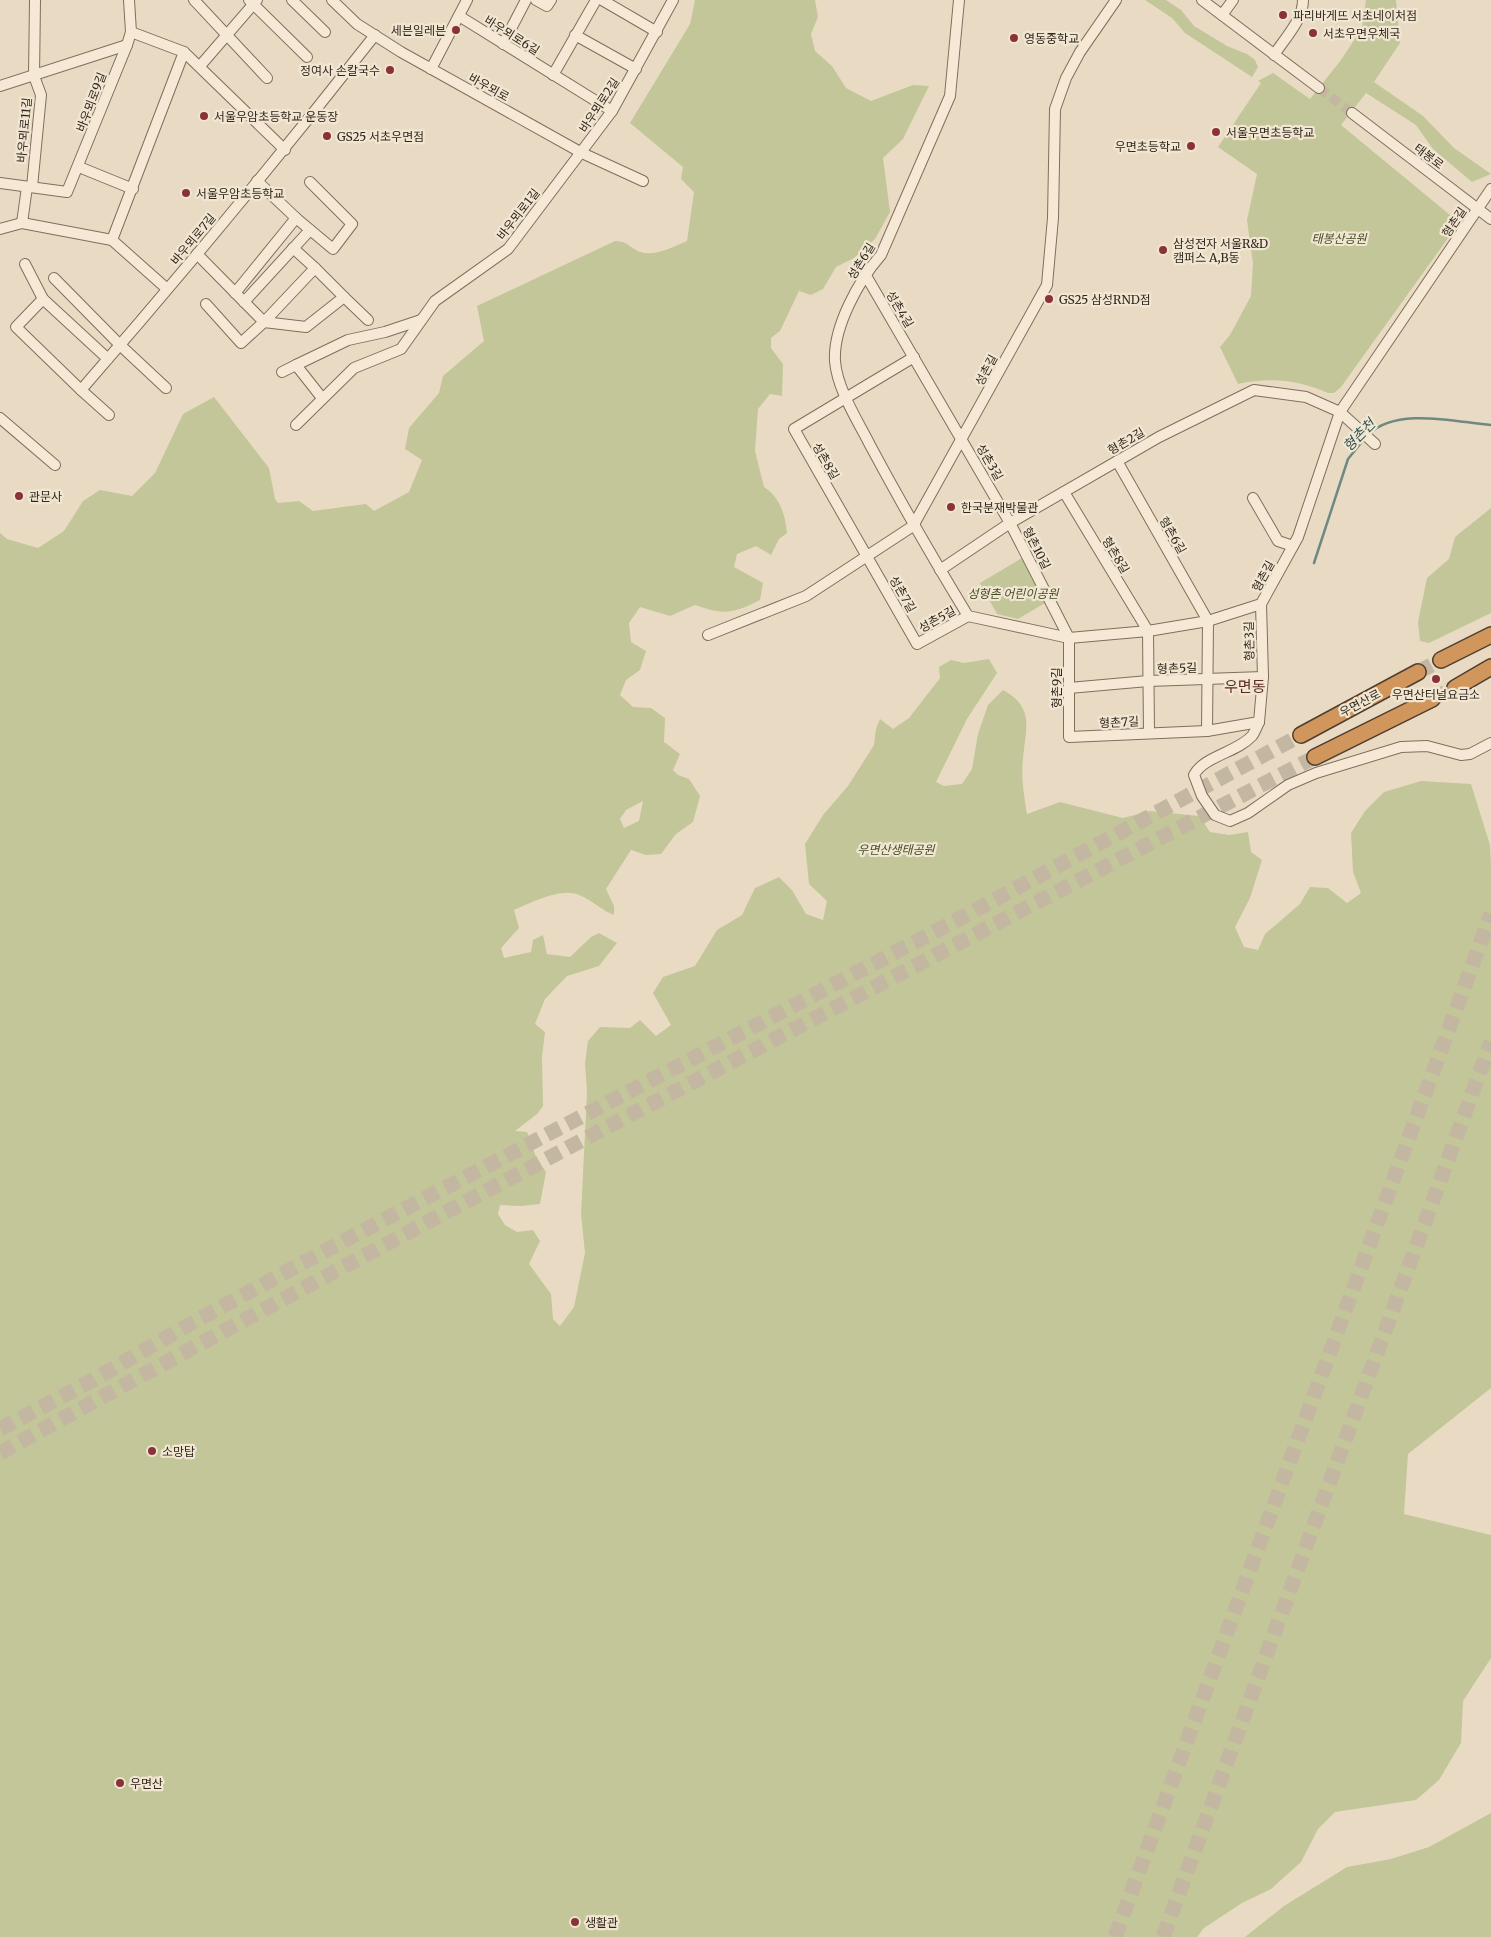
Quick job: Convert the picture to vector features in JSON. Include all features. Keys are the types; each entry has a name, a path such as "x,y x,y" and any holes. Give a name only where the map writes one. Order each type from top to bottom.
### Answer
{"highway":[{"path":"1440,660 1491,636"},
{"path":"1455,688 1491,667"},
{"name":"우면산로","path":"1301,735 1418,672"},
{"path":"1315,757 1432,699"}],"street":[{"name":"바우뫼로11길","path":"22,223 30,187 41,95 34,76 35,0"},
{"name":"바우뫼로9길","path":"30,187 67,192 79,167 127,45 131,32 129,0"},
{"path":"194,0 267,78"},
{"path":"292,0 325,32"},
{"name":"바우뫼로","path":"332,0 357,24 431,69 582,153 644,181"},
{"path":"431,69 467,0"},
{"path":"503,44 526,0"},
{"path":"536,0 547,6 551,0"},
{"path":"553,75 596,0"},
{"path":"602,0 657,32"},
{"name":"바우뫼로2길","path":"582,153 612,111 673,0"},
{"name":"성촌6길","path":"913,526 845,397 835,361 840,328 865,274 880,255 950,96 959,0"},
{"name":"성촌길","path":"708,635 806,596 913,526 963,440 1047,285 1054,218 1055,109 1066,78 1080,52 1116,0"},
{"path":"1202,0 1319,88"},
{"path":"1222,15 1233,0"},
{"path":"1274,55 1299,18 1303,0"},
{"path":"200,66 253,1 307,57"},
{"name":"바우뫼로6길","path":"458,16 612,111"},
{"path":"131,32 184,52 285,150"},
{"name":"바우뫼로7길","path":"81,390 285,150 375,35"},
{"name":"바우뫼로2길","path":"575,35 636,69"},
{"name":"바우뫼로9길","path":"34,76 127,45"},
{"path":"112,240 184,52"},
{"name":"바우뫼로11길","path":"0,86 34,76"},
{"name":"태봉로","path":"1352,113 1491,219"},
{"name":"바우뫼로1길","path":"296,425 354,368 401,349 435,301 508,249 582,153"},
{"path":"79,167 133,189"},
{"path":"257,181 296,218 333,249 352,224 310,182"},
{"path":"0,183 30,187"},
{"name":"형촌길","path":"968,616 1069,638 1148,631 1208,621 1261,604 1293,546 1340,412 1491,189"},
{"path":"235,293 296,218"},
{"path":"0,228 22,223 112,240 166,288"},
{"path":"244,302 310,230"},
{"path":"293,248 368,320"},
{"path":"197,254 264,322 306,327 344,297"},
{"path":"25,264 43,298 108,359"},
{"path":"206,304 241,343 264,322 315,268"},
{"name":"성촌4길","path":"865,274 963,440"},
{"path":"54,278 120,346 166,388"},
{"path":"43,298 16,327 108,415"},
{"path":"282,372 348,340 385,332 421,320"},
{"path":"845,397 914,357"},
{"path":"296,365 322,398"},
{"name":"형촌2길","path":"940,570 1010,523 1158,437 1254,390 1306,397 1340,412 1375,444"},
{"name":"성촌8길","path":"845,397 794,429 867,557"},
{"path":"0,418 55,465"},
{"name":"성촌3길","path":"963,440 1010,523"},
{"name":"형촌6길","path":"1117,461 1208,621"},
{"name":"형촌8길","path":"1064,492 1148,631"},
{"path":"1253,498 1278,541 1293,546"},
{"name":"형촌10길","path":"1010,523 1069,638"},
{"path":"913,526 968,616"},
{"name":"성촌7길","path":"867,557 917,644"},
{"name":"형촌3길","path":"1259,722 1263,677 1261,604"},
{"name":"성촌5길","path":"917,644 968,616"},
{"name":"형촌5길","path":"1207,731 1208,621"},
{"name":"형촌7길","path":"1069,737 1149,733 1148,631"},
{"name":"형촌9길","path":"1069,638 1069,737"},
{"name":"형촌3길","path":"1208,679 1263,677"},
{"name":"형촌5길","path":"1148,681 1208,679"},
{"path":"1069,688 1148,681"},
{"path":"1149,733 1207,731 1259,722"},
{"path":"1259,722 1252,736 1227,754 1199,767 1194,776 1202,796 1214,815 1230,821 1248,813 1288,785 1316,773 1401,746 1427,746 1461,755 1470,754 1491,742"}],"green space":[{"name":"우면산","path":"695,0 815,0 818,17 811,34 815,51 832,66 846,88 871,101 913,85 929,86 903,139 883,158 890,212 875,239 854,258 836,267 823,289 811,295 799,291 780,331 771,338 771,348 783,364 782,396 770,394 758,409 755,451 764,487 774,496 781,507 787,533 779,539 771,555 756,546 737,554 734,567 763,583 760,600 728,612 695,605 670,616 640,607 629,623 631,642 646,651 640,670 626,680 620,695 633,707 651,708 665,718 664,742 680,754 673,770 678,775 689,779 700,796 693,822 676,834 661,854 646,855 631,850 606,889 614,906 614,915 584,897 572,893 555,894 514,910 519,928 501,948 504,958 531,952 533,940 543,935 547,954 570,957 591,937 599,933 617,943 599,966 567,976 545,999 535,1024 545,1032 542,1057 543,1106 537,1114 515,1131 527,1132 536,1157 546,1172 540,1204 521,1206 500,1205 498,1214 505,1225 517,1232 533,1230 540,1241 529,1264 551,1294 553,1319 560,1326 574,1307 585,1253 581,1214 587,1092 585,1063 588,1041 600,1027 630,1028 640,1020 656,1036 671,1025 653,993 663,977 695,966 717,930 742,915 755,888 779,877 792,890 806,914 823,920 827,901 809,884 805,844 823,815 848,786 874,745 876,729 880,719 893,729 909,718 940,678 939,667 951,660 964,663 989,659 997,673 967,719 936,782 944,786 962,784 972,769 978,734 988,705 1003,690 1020,704 1026,720 1022,772 1027,814 1060,802 1123,818 1150,811 1199,816 1210,832 1229,835 1248,832 1251,852 1262,860 1250,898 1235,927 1244,947 1258,950 1265,934 1300,904 1310,887 1328,888 1347,903 1361,893 1353,872 1351,833 1365,811 1384,792 1421,781 1471,784 1490,845 1491,865 1491,1388 1408,1454 1404,1514 1491,1535 1491,1658 1463,1701 1461,1743 1439,1780 1416,1800 1335,1812 1318,1829 1301,1862 1271,1889 1242,1903 1204,1928 1197,1937 0,1937 0,533 7,539 38,548 64,531 83,501 100,490 132,496 155,473 183,414 214,397 269,468 275,499 278,503 299,501 313,511 366,504 374,511 409,492 422,460 405,449 409,428 439,393 443,376 484,341 477,306 615,241 625,243 642,252 655,253 687,241 694,192 681,179 683,167 630,123 690,24","holes":["643,801 639,821 624,828 620,819 626,810"]},
{"path":"1145,0 1166,0 1181,10 1194,26 1227,46 1247,54 1255,60 1258,67 1252,77 1185,33 1172,18"},
{"name":"태봉산공원","path":"1366,0 1396,0 1400,43 1374,82 1423,116 1454,148 1491,174 1472,182 1433,149 1416,125 1366,93 1341,125 1450,215 1451,234 1341,387 1334,393 1284,381 1273,380 1238,384 1220,347 1230,335 1251,296 1253,263 1247,220 1257,174 1218,147 1261,83 1258,81 1273,73 1310,99 1341,60 1362,28"},
{"path":"1491,508 1491,613 1429,643 1420,641 1418,622 1427,578 1449,559 1455,537"},
{"name":"성형촌 어린이공원","path":"1022,558 1045,603 1018,619 997,614 980,583"},
{"path":"1491,1813 1491,1937 1245,1937 1284,1906 1347,1867 1391,1859 1429,1847"}],"waterway":[{"name":"형촌천","path":"1369,434 1381,426 1410,418 1444,419 1491,425"},
{"name":"형촌천","path":"1314,563 1348,459 1365,438"}],"tunnel":[{"path":"1319,88 1352,113"},
{"path":"1418,672 1441,660"},
{"path":"1432,699 1455,688"},
{"path":"0,1429 93,1380 190,1324 336,1245 955,921 1301,735"},
{"path":"0,1453 491,1188 1315,757"},
{"path":"1115,1937 1491,914"},
{"path":"1163,1937 1491,1042"}],"place":[{"name":"파리바게뜨 서초네이처점","path":"1283,15"},
{"name":"세븐일레븐","path":"456,30"},
{"name":"서초우면우체국","path":"1313,33"},
{"name":"영동중학교","path":"1014,38"},
{"name":"정여사 손칼국수","path":"390,70"},
{"name":"서울우암초등학교 운동장","path":"204,116"},
{"name":"서울우면초등학교","path":"1216,132"},
{"name":"GS25 서초우면점","path":"327,136"},
{"name":"우면초등학교","path":"1191,146"},
{"name":"서울우암초등학교","path":"186,193"},
{"name":"삼성전자 서울R&D 캠퍼스 A,B동","path":"1163,250"},
{"name":"GS25 삼성RND점","path":"1049,299"},
{"name":"관문사","path":"19,496"},
{"name":"한국분재박물관","path":"951,507"},
{"name":"우면산터널요금소","path":"1436,679"},
{"name":"소망탑","path":"152,1451"},
{"name":"우면산","path":"120,1783"},
{"name":"생활관","path":"575,1922"}],"district":[{"name":"우면동","path":"1245,686"}],"park label":[{"name":"우면산생태공원","path":"896,849"}]}
